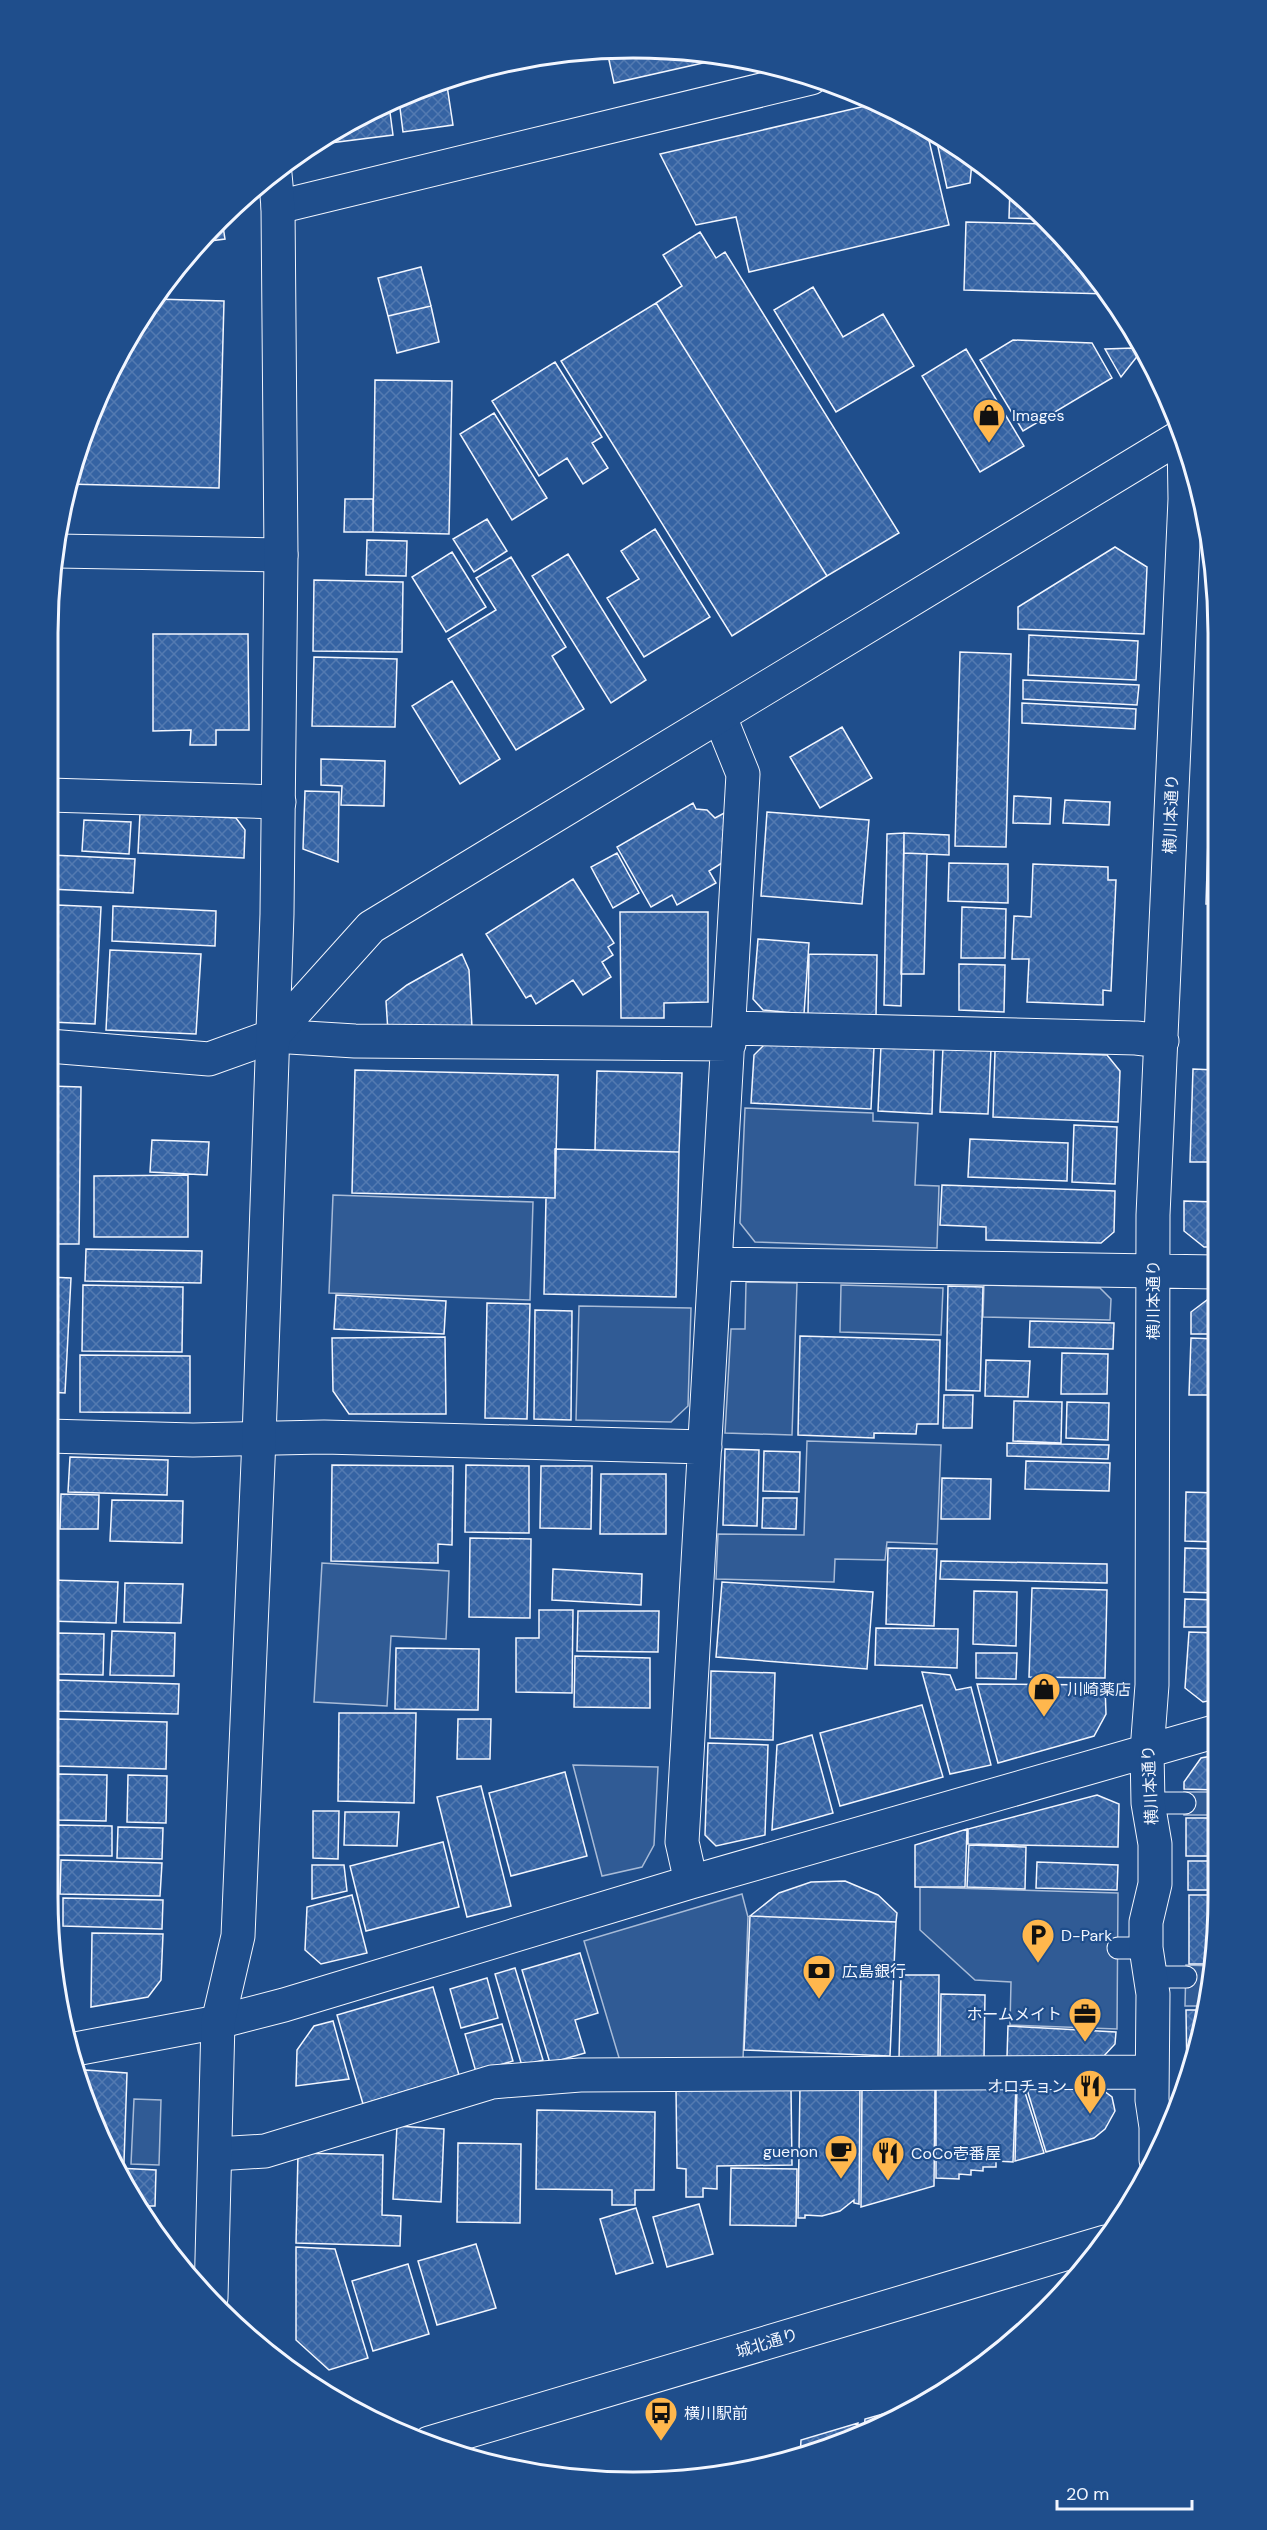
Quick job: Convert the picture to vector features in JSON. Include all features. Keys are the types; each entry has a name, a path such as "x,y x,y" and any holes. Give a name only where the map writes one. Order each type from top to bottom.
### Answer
{"main road":[{"path":"278,207 795,82"},
{"path":"211,2287 219,2022 238,1936 273,1036 279,802 281,555 278,207 275,183"},
{"path":"273,1036 371,927 1175,441"},
{"name":"横川本通り","path":"1156,2136 1152,2100 1153,1994 1138,1958 1155,1884 1155,1844 1148,1803 1147,1751 1152,1685 1153,1215 1185,499 1184,469"},
{"path":"64,551 281,555"},
{"path":"691,1882 682,1842 743,774 720,717"},
{"path":"58,795 279,802"},
{"path":"58,1047 209,1059 273,1036 355,1041 729,1036 1136,1038 1162,1041"},
{"path":"716,1264 1208,1272"},
{"path":"58,1436 193,1440 324,1437 705,1447"},
{"path":"79,2048 219,2022 284,2006 691,1882 1208,1734"},
{"path":"216,2154 265,2151 492,2082 580,2075 1152,2072"},
{"name":"城北通り","path":"444,2439 1090,2246"}],"lane":[{"path":"1148,1803 1185,1803"},
{"path":"1138,1958 1186,1977"}],"shaded area":[{"path":"745,1108 873,1113 873,1121 918,1123 915,1185 939,1186 937,1248 755,1242 740,1223"},
{"path":"333,1195 533,1202 530,1300 329,1293"},
{"path":"746,1282 797,1283 792,1435 725,1433 731,1329 745,1329"},
{"path":"841,1285 943,1288 941,1335 840,1332"},
{"path":"984,1285 1100,1288 1111,1299 1110,1320 983,1317"},
{"path":"579,1306 691,1308 688,1406 671,1422 576,1420"},
{"path":"807,1441 941,1445 937,1544 887,1542 885,1560 835,1559 834,1582 716,1579 718,1534 804,1535"},
{"path":"322,1563 449,1571 446,1639 391,1636 387,1706 314,1702"},
{"path":"573,1765 658,1767 654,1845 642,1867 602,1876"},
{"path":"1184,1792 1208,1792 1208,1815 1184,1815"},
{"name":"D-Park","path":"920,1887 1118,1893 1117,2029 1010,2025 1011,1982 975,1980 920,1930"},
{"path":"742,1894 748,1917 743,2060 620,2061 584,1941"},
{"path":"1186,1965 1204,1966 1198,2006 1185,2006"},
{"path":"134,2099 161,2100 159,2165 131,2164"}],"building":[{"path":"634,58 704,63 614,83 609,59"},
{"path":"448,90 453,125 403,132 400,108"},
{"path":"863,106 929,141 949,225 749,272 736,217 696,225 660,154"},
{"path":"390,113 393,135 335,142"},
{"path":"938,146 971,168 970,183 947,188"},
{"path":"1010,198 1031,219 1009,218"},
{"path":"966,222 1037,224 1066,254 1098,294 964,290"},
{"path":"224,230 225,239 214,240"},
{"path":"700,232 716,258 725,252 899,533 827,576 656,303 682,286 663,255"},
{"path":"421,267 431,306 388,316 378,278"},
{"path":"813,287 843,337 883,314 914,366 836,412 774,310"},
{"path":"165,299 224,301 219,488 78,484 102,413 118,379"},
{"path":"656,303 827,576 732,636 561,361"},
{"path":"431,306 439,342 397,353 388,316"},
{"path":"1013,340 1092,343 1112,378 1023,431 980,360"},
{"path":"1132,348 1137,357 1121,377 1105,349"},
{"path":"966,349 1024,446 980,472 922,376"},
{"path":"555,362 602,437 592,443 608,468 583,484 567,458 539,476 492,401"},
{"path":"375,380 452,381 449,534 373,532"},
{"path":"494,413 547,498 512,520 460,434"},
{"path":"345,499 373,499 373,532 344,532"},
{"path":"487,519 507,551 474,572 453,539"},
{"path":"655,529 710,617 644,657 607,598 639,579 621,551"},
{"path":"367,540 407,541 406,576 366,575"},
{"path":"1115,547 1147,567 1144,634 1018,629 1018,607"},
{"path":"452,552 486,607 446,632 412,577"},
{"path":"568,554 646,680 611,703 532,576"},
{"path":"511,557 566,647 552,656 584,709 516,750 448,639 496,610 476,578"},
{"path":"314,580 403,582 402,652 313,651"},
{"path":"153,634 248,634 249,730 216,730 216,745 190,745 191,730 153,731"},
{"path":"1029,635 1138,641 1136,680 1028,675"},
{"path":"960,652 1011,654 1006,847 955,846"},
{"path":"314,657 397,659 395,727 312,726"},
{"path":"1023,680 1139,685 1137,705 1023,699"},
{"path":"452,681 500,759 460,784 412,706"},
{"path":"1022,703 1136,709 1135,729 1022,723"},
{"path":"842,727 872,778 820,808 790,757"},
{"path":"321,759 385,761 384,806 341,805 342,786 321,785"},
{"path":"305,791 339,792 338,862 303,849"},
{"path":"1014,796 1051,798 1050,824 1013,823"},
{"path":"1065,800 1110,802 1109,825 1063,823"},
{"path":"693,803 696,809 707,810 715,818 726,812 722,863 709,871 716,883 677,905 672,895 651,907 617,847"},
{"path":"767,812 869,820 862,904 761,896"},
{"path":"140,813 236,818 245,830 244,858 138,853"},
{"path":"84,820 131,822 129,854 82,851"},
{"path":"904,833 901,1006 884,1005 887,834"},
{"path":"904,833 949,835 949,855 904,853"},
{"path":"1208,839 1208,904 1206,904"},
{"path":"617,853 639,893 613,908 591,867"},
{"path":"904,853 927,854 924,974 901,974"},
{"path":"58,855 135,859 133,893 58,889"},
{"path":"949,863 1008,864 1008,903 948,901"},
{"path":"1033,864 1108,867 1108,880 1116,880 1111,991 1103,990 1103,1005 1027,1002 1029,959 1012,959 1014,916 1031,917"},
{"path":"573,879 614,943 608,947 613,955 602,962 611,977 583,995 573,980 536,1004 531,995 526,998 486,934"},
{"path":"58,905 101,907 95,1024 58,1022"},
{"path":"113,906 216,911 215,946 112,941"},
{"path":"962,907 1006,909 1005,958 961,958"},
{"path":"620,912 708,912 708,1002 664,1003 664,1018 621,1018"},
{"path":"758,939 809,943 804,1014 763,1010 753,999"},
{"path":"110,950 201,954 196,1034 106,1030"},
{"path":"462,954 469,970 472,1028 388,1032 386,1001 407,985"},
{"path":"809,954 877,955 876,1017 808,1015"},
{"path":"959,964 1005,965 1004,1012 959,1010"},
{"path":"768,1041 874,1047 871,1109 751,1103 754,1055"},
{"path":"881,1045 934,1047 932,1114 878,1111"},
{"path":"943,1047 991,1049 988,1114 940,1112"},
{"path":"995,1051 1107,1055 1120,1071 1118,1122 993,1117"},
{"path":"1193,1069 1208,1070 1208,1162 1190,1162"},
{"path":"355,1070 558,1075 555,1198 352,1193"},
{"path":"597,1071 682,1073 679,1152 595,1150"},
{"path":"58,1086 81,1087 79,1244 58,1244"},
{"path":"1074,1125 1117,1127 1115,1184 1072,1182"},
{"path":"970,1139 1068,1143 1067,1181 968,1177"},
{"path":"152,1140 209,1142 207,1175 150,1172"},
{"path":"555,1149 679,1152 676,1297 544,1294 546,1198 555,1198"},
{"path":"188,1175 188,1237 94,1237 94,1176"},
{"path":"942,1185 1115,1191 1114,1232 1101,1243 986,1240 986,1227 940,1225"},
{"path":"1184,1201 1208,1202 1208,1247 1204,1247 1184,1231"},
{"path":"86,1249 202,1251 201,1283 85,1281"},
{"path":"58,1277 71,1278 65,1393 58,1393"},
{"path":"83,1285 183,1287 182,1352 82,1351"},
{"path":"948,1286 983,1287 980,1391 946,1390"},
{"path":"336,1295 446,1301 444,1334 334,1329"},
{"path":"1208,1300 1208,1334 1191,1334 1191,1312"},
{"path":"487,1303 530,1304 527,1419 485,1418"},
{"path":"535,1310 572,1311 571,1420 534,1419"},
{"path":"1030,1321 1114,1323 1113,1349 1029,1347"},
{"path":"800,1336 940,1340 938,1424 917,1424 916,1434 874,1433 874,1438 798,1435"},
{"path":"445,1337 446,1414 349,1414 333,1391 332,1338"},
{"path":"1191,1338 1208,1339 1208,1395 1189,1395"},
{"path":"1062,1353 1108,1354 1107,1394 1061,1394"},
{"path":"80,1355 190,1356 190,1413 80,1412"},
{"path":"986,1360 1030,1361 1028,1397 985,1396"},
{"path":"944,1395 973,1395 972,1428 943,1428"},
{"path":"1014,1401 1062,1402 1061,1443 1013,1441"},
{"path":"1067,1402 1109,1403 1108,1440 1066,1438"},
{"path":"1007,1443 1109,1445 1108,1459 1007,1456"},
{"path":"725,1449 759,1450 757,1526 723,1525"},
{"path":"764,1451 800,1452 799,1492 763,1491"},
{"path":"70,1457 168,1460 167,1495 68,1492"},
{"path":"1026,1461 1110,1463 1109,1491 1025,1489"},
{"path":"332,1465 453,1466 452,1545 438,1544 438,1563 331,1561"},
{"path":"466,1465 529,1466 529,1533 465,1532"},
{"path":"541,1466 592,1466 591,1529 540,1528"},
{"path":"601,1474 666,1474 666,1534 600,1534"},
{"path":"942,1478 991,1479 990,1519 941,1519"},
{"path":"1186,1492 1208,1493 1208,1542 1185,1541"},
{"path":"61,1494 99,1495 98,1529 60,1529"},
{"path":"763,1498 797,1498 796,1529 762,1528"},
{"path":"112,1500 183,1501 182,1543 110,1541"},
{"path":"470,1538 531,1539 530,1618 469,1617"},
{"path":"888,1548 937,1549 934,1626 886,1624"},
{"path":"1185,1548 1208,1549 1208,1593 1184,1592"},
{"path":"941,1561 1107,1564 1107,1583 940,1579"},
{"path":"553,1569 642,1574 641,1605 552,1600"},
{"path":"58,1580 118,1582 116,1623 58,1621"},
{"path":"722,1582 873,1592 867,1669 716,1657"},
{"path":"125,1583 183,1584 181,1623 124,1622"},
{"path":"1032,1588 1107,1590 1105,1678 1029,1677"},
{"path":"974,1591 1017,1592 1016,1646 973,1644"},
{"path":"1185,1599 1208,1600 1208,1627 1184,1627"},
{"path":"539,1610 573,1610 572,1693 516,1692 516,1638 539,1638"},
{"path":"578,1611 659,1611 658,1652 577,1651"},
{"path":"876,1628 958,1629 957,1668 875,1665"},
{"path":"112,1631 175,1633 174,1676 110,1675"},
{"path":"1189,1632 1208,1633 1208,1701 1203,1702 1185,1688"},
{"path":"58,1633 104,1634 103,1675 58,1674"},
{"path":"396,1648 479,1649 478,1710 395,1709"},
{"path":"976,1653 1017,1653 1016,1679 976,1678"},
{"path":"575,1656 650,1658 650,1708 574,1707"},
{"path":"711,1671 775,1673 773,1740 710,1738"},
{"path":"922,1672 950,1675 956,1690 971,1687 991,1765 950,1774"},
{"path":"58,1680 179,1684 178,1714 58,1711"},
{"path":"977,1684 1105,1685 1106,1714 1094,1736 998,1763"},
{"path":"922,1705 943,1777 840,1806 820,1733"},
{"path":"339,1713 416,1713 414,1803 338,1801"},
{"path":"58,1719 167,1722 166,1769 58,1766"},
{"path":"458,1719 491,1719 490,1759 457,1759"},
{"path":"812,1735 833,1813 772,1830 777,1745"},
{"path":"708,1743 768,1745 765,1835 716,1846 705,1835"},
{"path":"1208,1757 1208,1790 1184,1789 1184,1782 1201,1758"},
{"path":"565,1772 587,1856 511,1876 489,1793"},
{"path":"58,1774 107,1775 106,1821 58,1820"},
{"path":"128,1775 167,1776 166,1823 127,1822"},
{"path":"481,1786 511,1906 467,1917 437,1797"},
{"path":"1097,1795 1119,1804 1118,1847 968,1844 968,1829"},
{"path":"313,1811 339,1811 338,1859 313,1858"},
{"path":"345,1812 399,1812 397,1846 344,1845"},
{"path":"1186,1818 1208,1818 1208,1856 1186,1856"},
{"path":"58,1825 112,1826 112,1856 58,1855"},
{"path":"118,1827 163,1828 162,1859 117,1858"},
{"path":"967,1829 965,1887 915,1887 915,1845"},
{"path":"443,1842 459,1907 366,1931 350,1866"},
{"path":"969,1845 1026,1847 1025,1889 967,1887"},
{"path":"61,1860 162,1863 160,1896 60,1894"},
{"path":"1188,1861 1208,1861 1208,1890 1188,1890"},
{"path":"1037,1862 1118,1865 1117,1890 1036,1888"},
{"path":"312,1865 344,1865 347,1891 312,1899"},
{"path":"845,1881 878,1895 897,1913 896,1922 750,1916 779,1893 811,1882"},
{"path":"352,1895 367,1953 321,1964 305,1950 307,1907"},
{"path":"1189,1895 1208,1895 1205,1964 1189,1964"},
{"path":"63,1898 163,1900 162,1929 63,1926"},
{"path":"750,1916 896,1922 890,2056 744,2050"},
{"path":"92,1933 163,1934 161,1980 148,1997 91,2007"},
{"path":"580,1953 598,2013 575,2020 585,2053 550,2063 522,1970"},
{"path":"515,1968 543,2060 522,2066 495,1974"},
{"path":"901,1975 939,1975 938,2060 899,2059"},
{"path":"487,1978 498,2018 461,2028 450,1989"},
{"path":"433,1987 459,2075 363,2104 337,2015"},
{"path":"941,1994 985,1995 984,2060 940,2060"},
{"path":"1186,2010 1197,2010 1189,2045 1187,2053"},
{"path":"333,2021 349,2079 296,2086 297,2050 314,2026"},
{"path":"502,2024 513,2061 476,2072 465,2034"},
{"path":"1008,2026 1116,2032 1115,2044 1102,2058 1007,2057"},
{"path":"86,2070 127,2073 124,2162 102,2117"},
{"path":"800,2085 860,2086 859,2204 854,2203 854,2200 840,2211 822,2216 805,2215 805,2218 798,2218"},
{"path":"862,2085 935,2085 934,2186 861,2207"},
{"path":"1016,2085 1013,2162 996,2161 996,2167 983,2167 983,2171 971,2170 971,2175 959,2174 959,2179 936,2178 936,2086"},
{"path":"1017,2086 1023,2086 1044,2153 1015,2161"},
{"path":"1026,2086 1100,2088 1112,2097 1115,2111 1105,2129 1094,2138 1046,2152"},
{"path":"676,2089 791,2089 792,2165 717,2166 717,2189 703,2188 703,2197 686,2197 686,2169 677,2168"},
{"path":"537,2110 655,2112 654,2190 635,2190 635,2205 612,2205 612,2190 536,2189"},
{"path":"397,2126 444,2129 441,2202 393,2199"},
{"path":"458,2143 521,2144 520,2223 457,2222"},
{"path":"298,2153 383,2155 382,2215 401,2216 400,2246 296,2243"},
{"path":"731,2168 797,2169 796,2226 730,2225"},
{"path":"128,2169 156,2170 155,2206 149,2206"},
{"path":"699,2204 713,2254 667,2267 653,2217"},
{"path":"636,2208 653,2263 616,2274 600,2219"},
{"path":"476,2244 496,2308 437,2325 418,2261"},
{"path":"296,2247 335,2249 368,2358 329,2370 296,2340"},
{"path":"408,2264 429,2334 373,2351 352,2281"},
{"path":"885,2413 865,2423 865,2419"},
{"path":"858,2423 858,2426 854,2428 801,2446 801,2440"}],"place":[{"name":"Images","path":"989,444"},
{"name":"川崎薬店","path":"1044,1718"},
{"name":"D-Park","path":"1038,1964"},
{"name":"広島銀行","path":"819,2000"},
{"name":"ホームメイト","path":"1085,2043"},
{"name":"オロチョン","path":"1090,2115"},
{"name":"guenon","path":"841,2180"},
{"name":"CoCo壱番屋","path":"888,2182"},
{"name":"横川駅前","path":"661,2442"}]}
